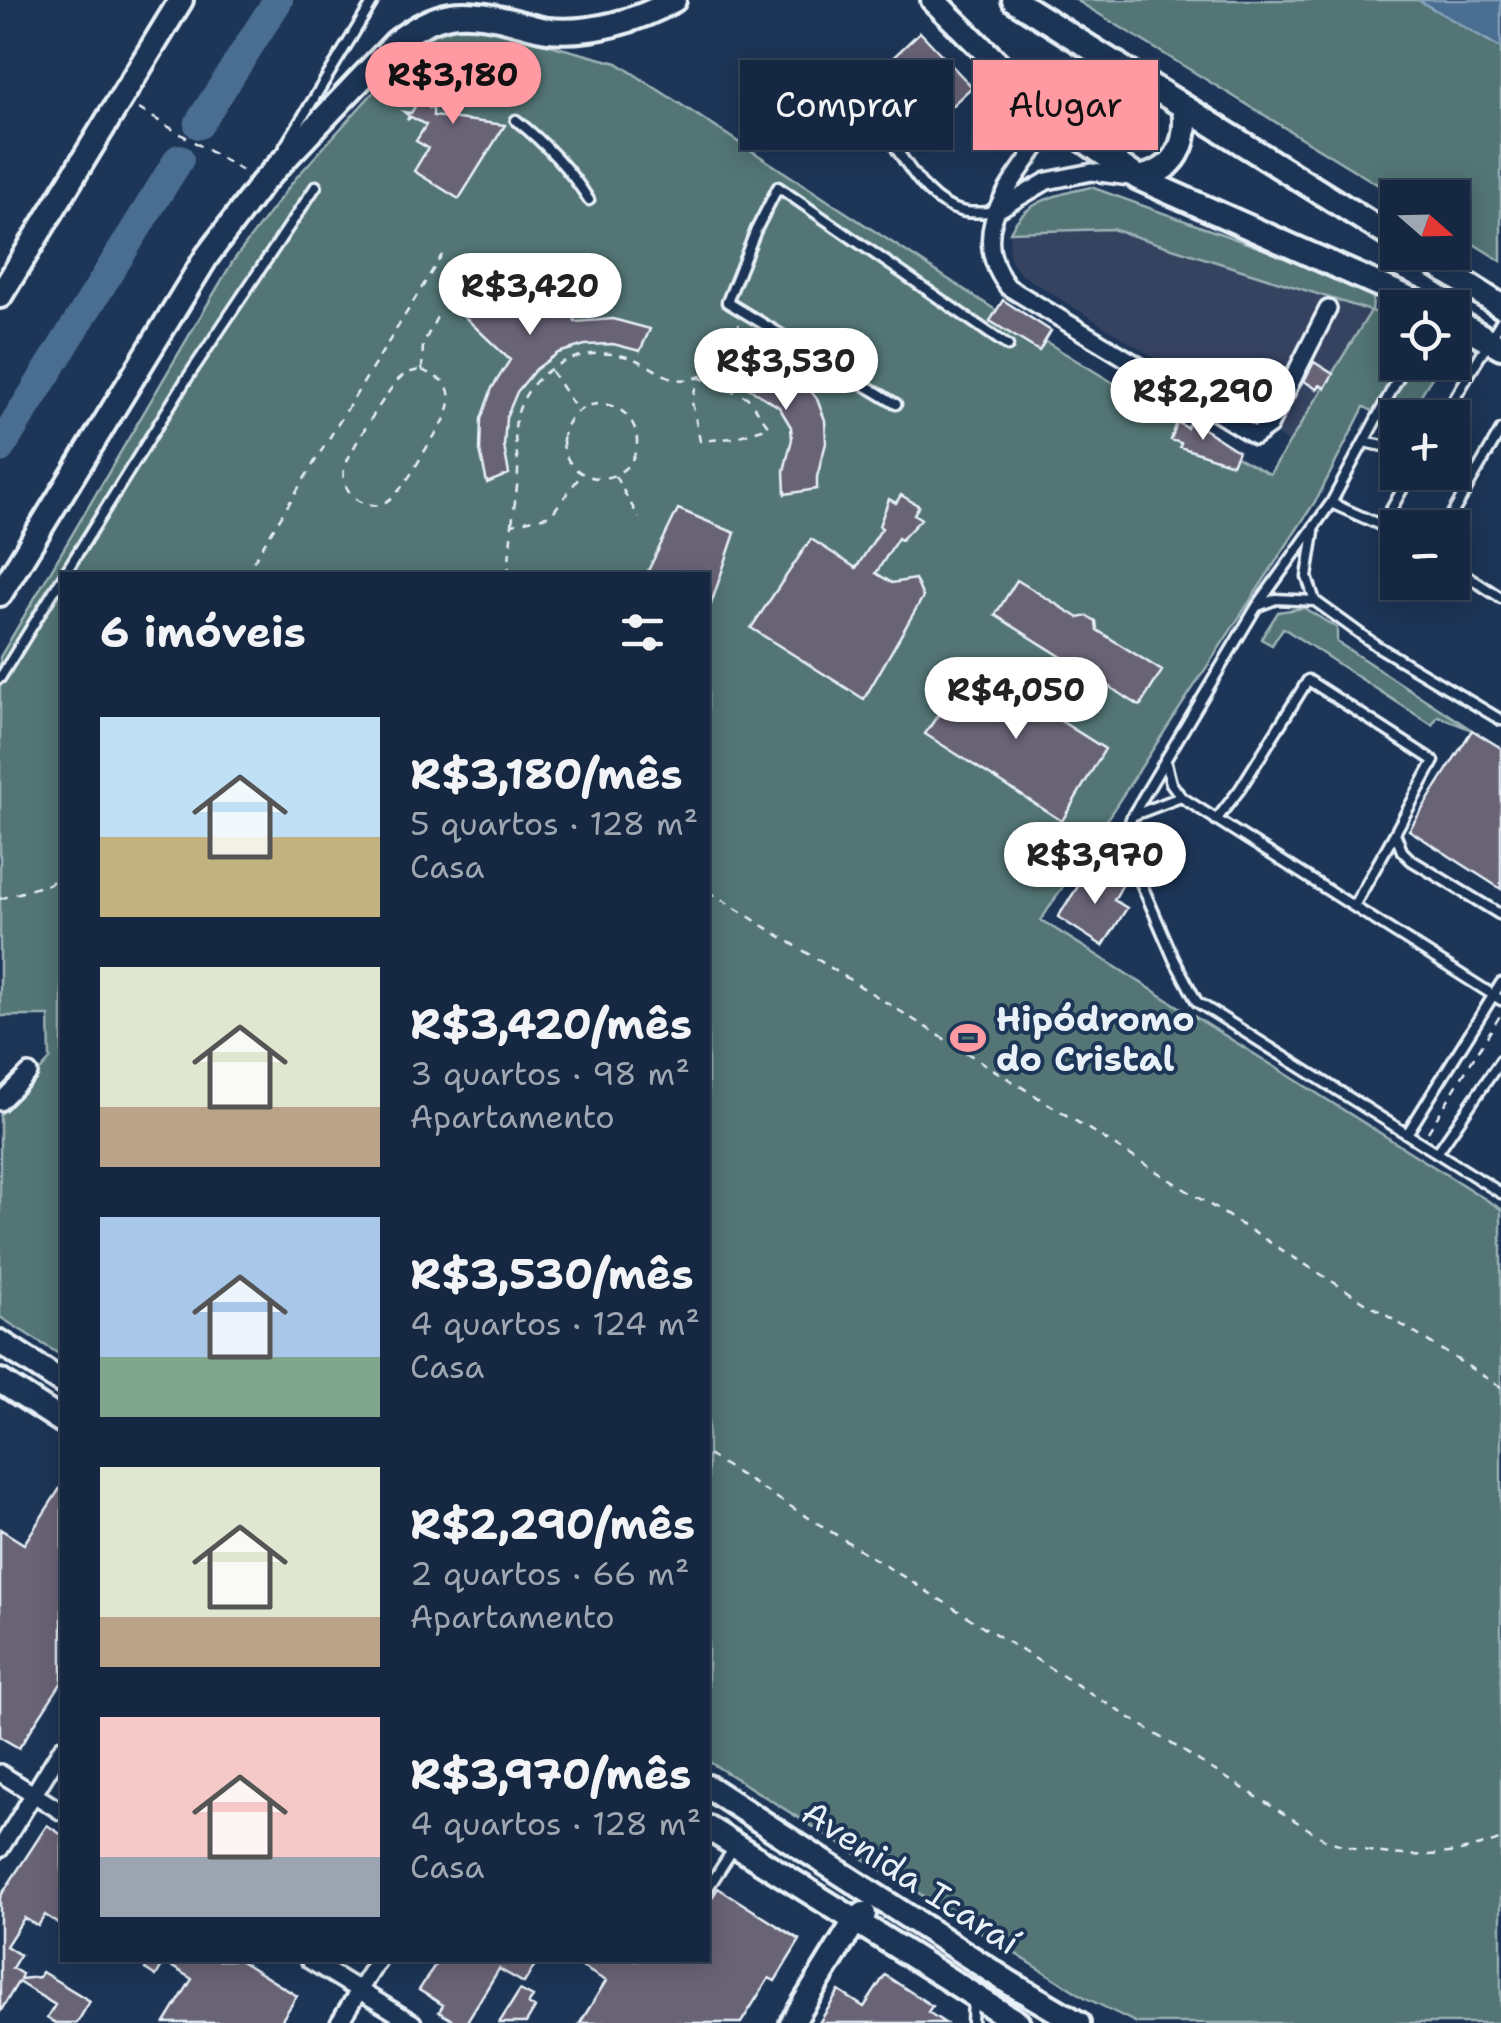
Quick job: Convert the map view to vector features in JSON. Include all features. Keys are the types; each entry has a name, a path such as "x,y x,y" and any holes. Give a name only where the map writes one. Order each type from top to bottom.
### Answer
{"main road":[{"path":"0,296 180,0"},
{"path":"0,594 207,256 262,183 396,42 420,24 453,12 487,15 548,30 603,28 654,12 674,0"},
{"path":"933,0 994,60"},
{"path":"1014,0 1111,60"},
{"path":"1158,91 1380,230"},
{"path":"1138,178 1158,174 1176,155 1185,133 1184,108"},
{"path":"1098,150 1138,178 1390,290"},
{"path":"1444,270 1501,306"},
{"path":"1470,326 1497,336"},
{"path":"0,1342 60,1381"},
{"path":"0,1381 60,1421"},
{"name":"Avenida Icaraí","path":"710,1788 1010,1984 1078,2023"},
{"name":"Avenida Icaraí","path":"710,1829 1018,2023"},
{"path":"792,2023 855,1921 889,1904"}],"street":[{"path":"1038,150 994,212 992,256 1008,287 1255,436 1269,426 1328,309"},
{"path":"994,212 1047,182 1092,172 1138,178"},
{"path":"0,1102 29,1073"},
{"path":"0,1849 60,1751"},
{"path":"0,1774 60,1811"},
{"path":"312,1962 413,2023"},
{"path":"339,2023 377,1962"}],"lane":[{"path":"262,183 374,0"},
{"path":"516,120 542,140 589,200"},
{"path":"897,150 915,177 941,202 961,212 994,212"},
{"path":"66,572 186,380 316,186"},
{"path":"896,404 727,302 778,187 1008,346"},
{"path":"1456,400 1497,336"},
{"path":"1397,380 1331,502 1257,606 1132,816 1126,833 1135,868 1197,1002 1501,1193"},
{"path":"1455,510 1501,430"},
{"path":"1364,442 1380,445"},
{"path":"1470,471 1476,474"},
{"path":"1331,502 1380,523"},
{"path":"1315,525 1307,562 1307,577 1315,601"},
{"path":"1470,578 1501,598"},
{"path":"0,678 60,581"},
{"path":"1257,606 1276,599 1315,601 1377,646 1501,720"},
{"path":"1216,820 1240,789 1308,680 1434,761 1354,906"},
{"path":"1165,760 1170,783 1181,798 1497,998"},
{"path":"1132,816 1181,798"},
{"path":"1395,833 1410,860 1501,915"},
{"path":"1407,1134 1497,998 1501,983"},
{"path":"1437,1153 1501,1060"},
{"path":"710,1885 735,1846"},
{"path":"970,2022 974,1995"}],"path":[{"path":"120,98 262,183"},
{"path":"247,572 442,255"},
{"path":"508,572 518,470 514,446 516,418 529,388 550,369 577,356 608,352 636,360 668,379 698,377 747,396 769,426 733,438 700,441 692,402 698,377 716,362 746,313"},
{"path":"422,370 423,344 438,315"},
{"path":"550,369 578,412"},
{"path":"422,370 444,382 451,398 448,416 396,496 381,504 364,504 346,486 347,460 398,380 422,370"},
{"path":"589,406 613,407 632,423 636,446 632,458 615,475 604,478 582,474 573,467 564,449 565,428 578,412 589,406"},
{"path":"512,524 551,515 582,474"},
{"path":"615,475 638,518"},
{"path":"0,899 52,883 60,875"},
{"path":"710,892 1501,1386"},
{"path":"1421,1143 1501,1014"},
{"path":"710,1456 1326,1840 1372,1852 1420,1856 1468,1850 1501,1839"}],"shaded area":[{"path":"1418,0 1501,0 1501,48"},
{"path":"1112,229 1371,311 1290,443 1019,273 1009,256 1010,232"}],"green space":[{"path":"1076,0 1418,0 1501,48 1501,261 1470,242 1470,180 1380,180 1380,186"},
{"name":"Hipódromo do Cristal","path":"457,27 486,28 617,63 740,143 740,150 750,150 1020,326 1270,474 1371,311 1112,229 1010,232 1024,212 1044,200 1091,187 1374,289 1372,311 1380,314 1380,380 1430,380 1418,400 1380,400 1380,415 1364,407 1318,497 1041,920 1501,1209 1501,2023 1137,2023 1086,1998 710,1762 710,572 60,572 60,1355 0,1317 0,1115 50,1060 49,1016 0,1016 0,657 233,261 295,179 408,54 430,36"},
{"path":"1304,608 1337,628 1337,642 1472,730 1438,716 1432,725 1283,628 1272,645 1261,639 1278,612"}],"building":[{"path":"920,32 946,60 890,60"},
{"path":"457,40 491,61 428,108 433,106 433,116 505,125 459,199 414,171 428,148 416,141 426,125 411,117 407,120 409,116 404,112 411,113"},
{"path":"953,67 972,87 953,105"},
{"path":"518,74 524,101 440,108 439,104"},
{"path":"563,257 575,322 613,319 650,329 640,351 613,344 585,345 558,353 535,370 517,392 506,418 504,446 509,474 487,483 480,451 481,419 492,388 510,360 453,306 481,281 514,261 519,272"},
{"path":"1003,300 1051,331 1039,351 990,321"},
{"path":"737,342 803,381 817,399 825,420 826,443 817,489 785,494 784,471 791,427 779,407 720,370"},
{"path":"1314,362 1333,374 1325,388 1320,385 1317,389 1304,381"},
{"path":"1190,420 1238,451 1232,464 1180,447 1181,443 1171,440 1177,422 1187,428"},
{"path":"901,495 919,506 914,514 921,519 901,540 898,538 876,573 892,583 915,579 923,597 864,699 751,628 811,539 856,568 882,528 879,526 889,499 896,503"},
{"path":"678,509 735,533 710,607 710,572 647,572"},
{"path":"1017,580 1079,618 1087,616 1096,621 1097,630 1162,671 1140,706 995,615"},
{"path":"972,665 1105,749 1062,821 925,734"},
{"path":"1472,730 1501,748 1501,889 1409,830"},
{"path":"1099,869 1123,884 1114,900 1127,908 1103,946 1058,917 1088,871 1095,875"},
{"path":"60,1488 60,1685 19,1748 0,1737 0,1529 24,1544"},
{"path":"47,1825 60,1834 60,1925 45,1915 38,1926 24,1918 6,1946 20,1955 12,1968 22,1974 20,1979 39,1977 42,1972 90,2001 77,2023 55,2023 47,2018 55,2005 18,1982 0,2012 0,1897"},
{"path":"718,1888 800,1940 775,1981 769,1978 741,2023 580,2023 606,1981 573,1962 710,1962 710,1901"},
{"path":"149,1962 164,1962 156,1976 145,1969"},
{"path":"164,1962 242,1962 297,1996 280,2023 165,2023 192,1979"},
{"path":"437,1962 537,1962 524,1983 499,1969 466,2023 457,2023 439,2012 443,2005 419,1990"},
{"path":"885,1975 932,2006 928,2012 945,2023 819,2023 839,1991 864,2007"},
{"path":"520,1990 533,1997 528,2004 535,2008 526,2023 499,2023"}],"waterway":[{"path":"199,124 278,0"},
{"path":"0,448 179,159"}],"place":[{"name":"Hipódromo do Cristal","path":"968,1038"}]}
